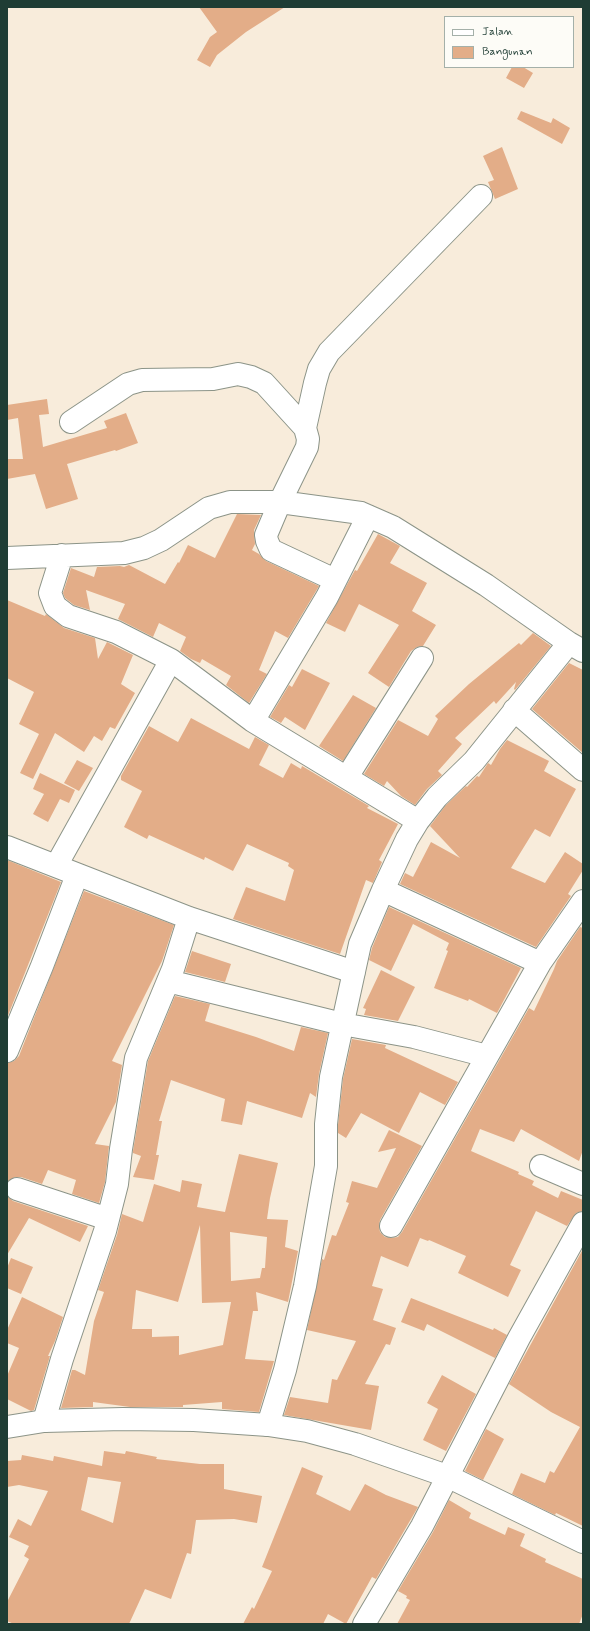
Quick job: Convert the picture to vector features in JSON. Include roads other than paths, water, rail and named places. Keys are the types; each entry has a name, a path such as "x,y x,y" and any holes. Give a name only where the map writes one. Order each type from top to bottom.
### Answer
{"street":[{"path":"305,428 317,376 329,352 481,196"},
{"path":"71,422 128,384 142,380 213,378 238,374 251,376 264,383 305,428 308,439 307,447 266,534 267,542 271,550 335,580"},
{"path":"7,558 124,553 144,548 161,540 209,508 230,502 280,502 361,513 393,527 486,585 576,647 514,710 474,761 437,797 418,821 407,839 382,890 360,944 331,1077 326,1124 326,1166 317,1221 285,1370 268,1425"},
{"path":"252,721 327,597 368,516"},
{"path":"62,555 50,593 55,606 68,616 116,632 171,660 252,721 418,821"},
{"path":"347,777 422,658"},
{"path":"56,866 171,660"},
{"path":"514,710 583,770"},
{"path":"7,847 189,918 354,972"},
{"path":"7,1051 77,875"},
{"path":"382,890 540,963"},
{"path":"391,1226 540,963 583,902"},
{"path":"44,1421 62,1359 108,1219 117,1184 121,1149 136,1058 168,981 189,918"},
{"path":"168,981 342,1024 414,1037 487,1056"},
{"path":"541,1166 583,1184"},
{"path":"17,1189 108,1219"},
{"path":"364,1624 422,1526 519,1338 583,1223"},
{"path":"7,1427 44,1421 123,1419 194,1420 268,1425 307,1431 356,1444 447,1476 583,1542"}]}
